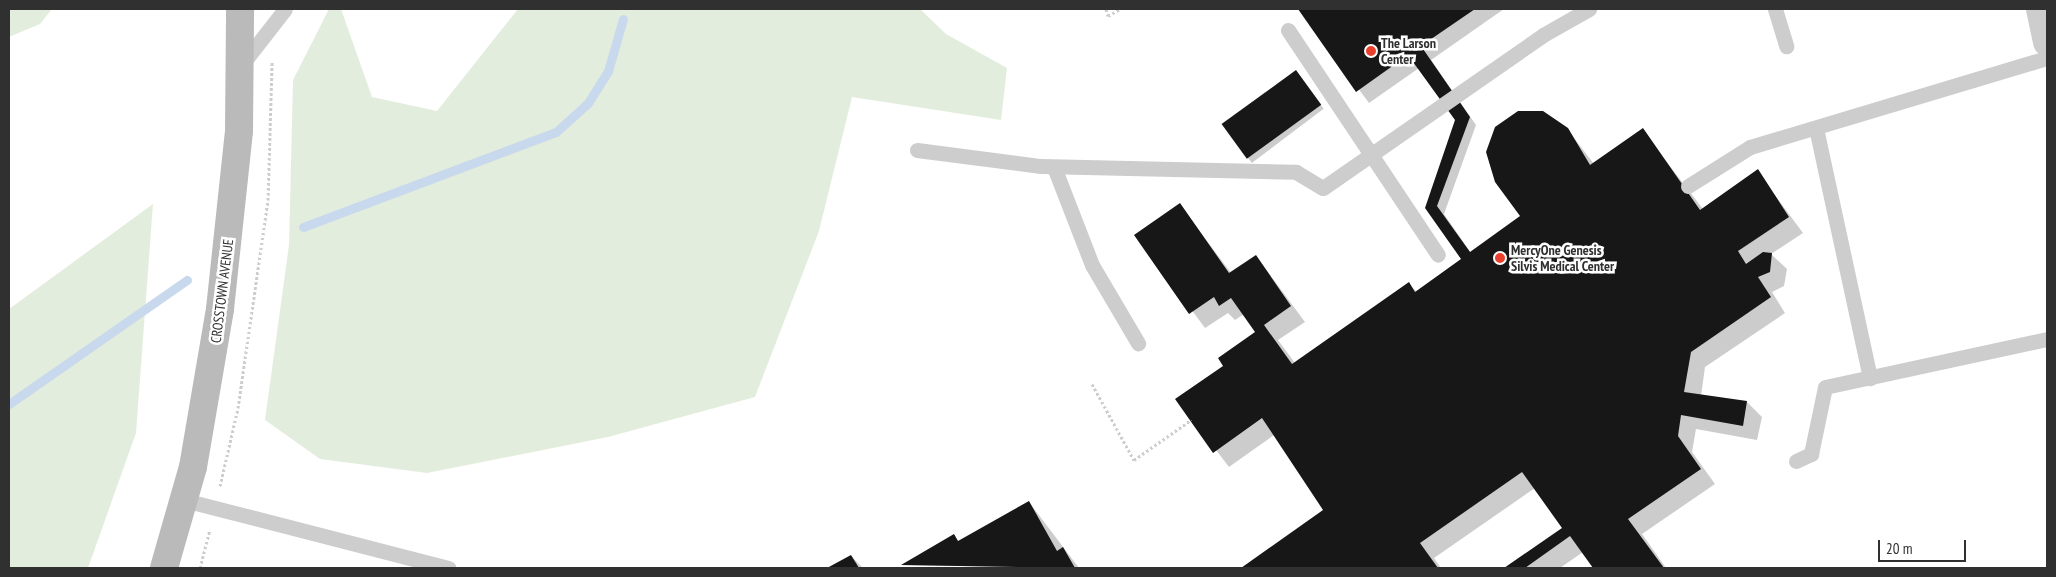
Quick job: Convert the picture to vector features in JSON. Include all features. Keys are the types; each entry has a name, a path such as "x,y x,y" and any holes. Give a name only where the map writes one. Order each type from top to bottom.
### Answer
{"street":[{"name":"CROSSTOWN AVENUE","path":"164,568 184,500 209,389 220,309 234,203 240,69 240,9"},
{"path":"2040,9 2047,42"}],"lane":[{"path":"240,69 285,9"},
{"path":"917,150 1054,167 1296,172 1323,188 1543,35 1589,9"},
{"path":"1775,9 1786,46"},
{"path":"1288,30 1438,255"},
{"path":"1688,186 1750,147 1816,128 1916,94 2047,58"},
{"path":"1816,128 1870,378"},
{"path":"1054,167 1092,265 1138,343"},
{"path":"1796,461 1811,454 1825,387 2047,339"},
{"path":"184,500 448,568"}],"path":[{"path":"1106,9 1108,16 1120,9"},
{"path":"1092,384 1134,460 1191,420"}],"green space":[{"path":"9,9 52,9 40,24 9,37"},
{"path":"329,9 341,9 372,97 437,111 518,9 920,9 946,34 1007,68 1001,120 852,97 819,231 755,397 608,437 427,473 320,459 265,420 289,245 293,80"},
{"path":"153,204 136,433 88,568 9,568 9,309"}],"building":[{"path":"1298,9 1475,9 1421,46 1470,117 1437,206 1470,252 1520,216 1495,182 1486,152 1495,127 1518,111 1543,111 1568,128 1590,165 1643,128 1700,210 1758,169 1789,217 1738,251 1746,264 1763,252 1772,253 1770,272 1758,277 1771,297 1691,352 1684,392 1747,401 1743,426 1681,415 1678,436 1701,469 1628,519 1664,568 1593,568 1570,536 1525,568 1504,568 1562,528 1522,472 1420,543 1438,568 1241,568 1323,510 1262,418 1213,453 1175,399 1223,366 1218,358 1255,332 1231,298 1219,306 1214,297 1189,314 1134,235 1180,203 1229,273 1256,255 1291,306 1264,325 1292,364 1409,282 1415,292 1461,259 1425,208 1455,120 1408,55 1356,92"},
{"path":"1296,70 1321,105 1247,159 1222,124"},
{"path":"1029,501 1057,551 1063,547 1075,568 901,565 954,534 958,541"},
{"path":"851,555 859,568 827,568"}],"waterway":[{"path":"303,227 556,132 588,103 608,71 623,19"},
{"path":"9,404 187,280"}],"place":[{"name":"The Larson Center","path":"1371,51"},
{"name":"MercyOne Genesis Silvis Medical Center","path":"1500,258"}]}
